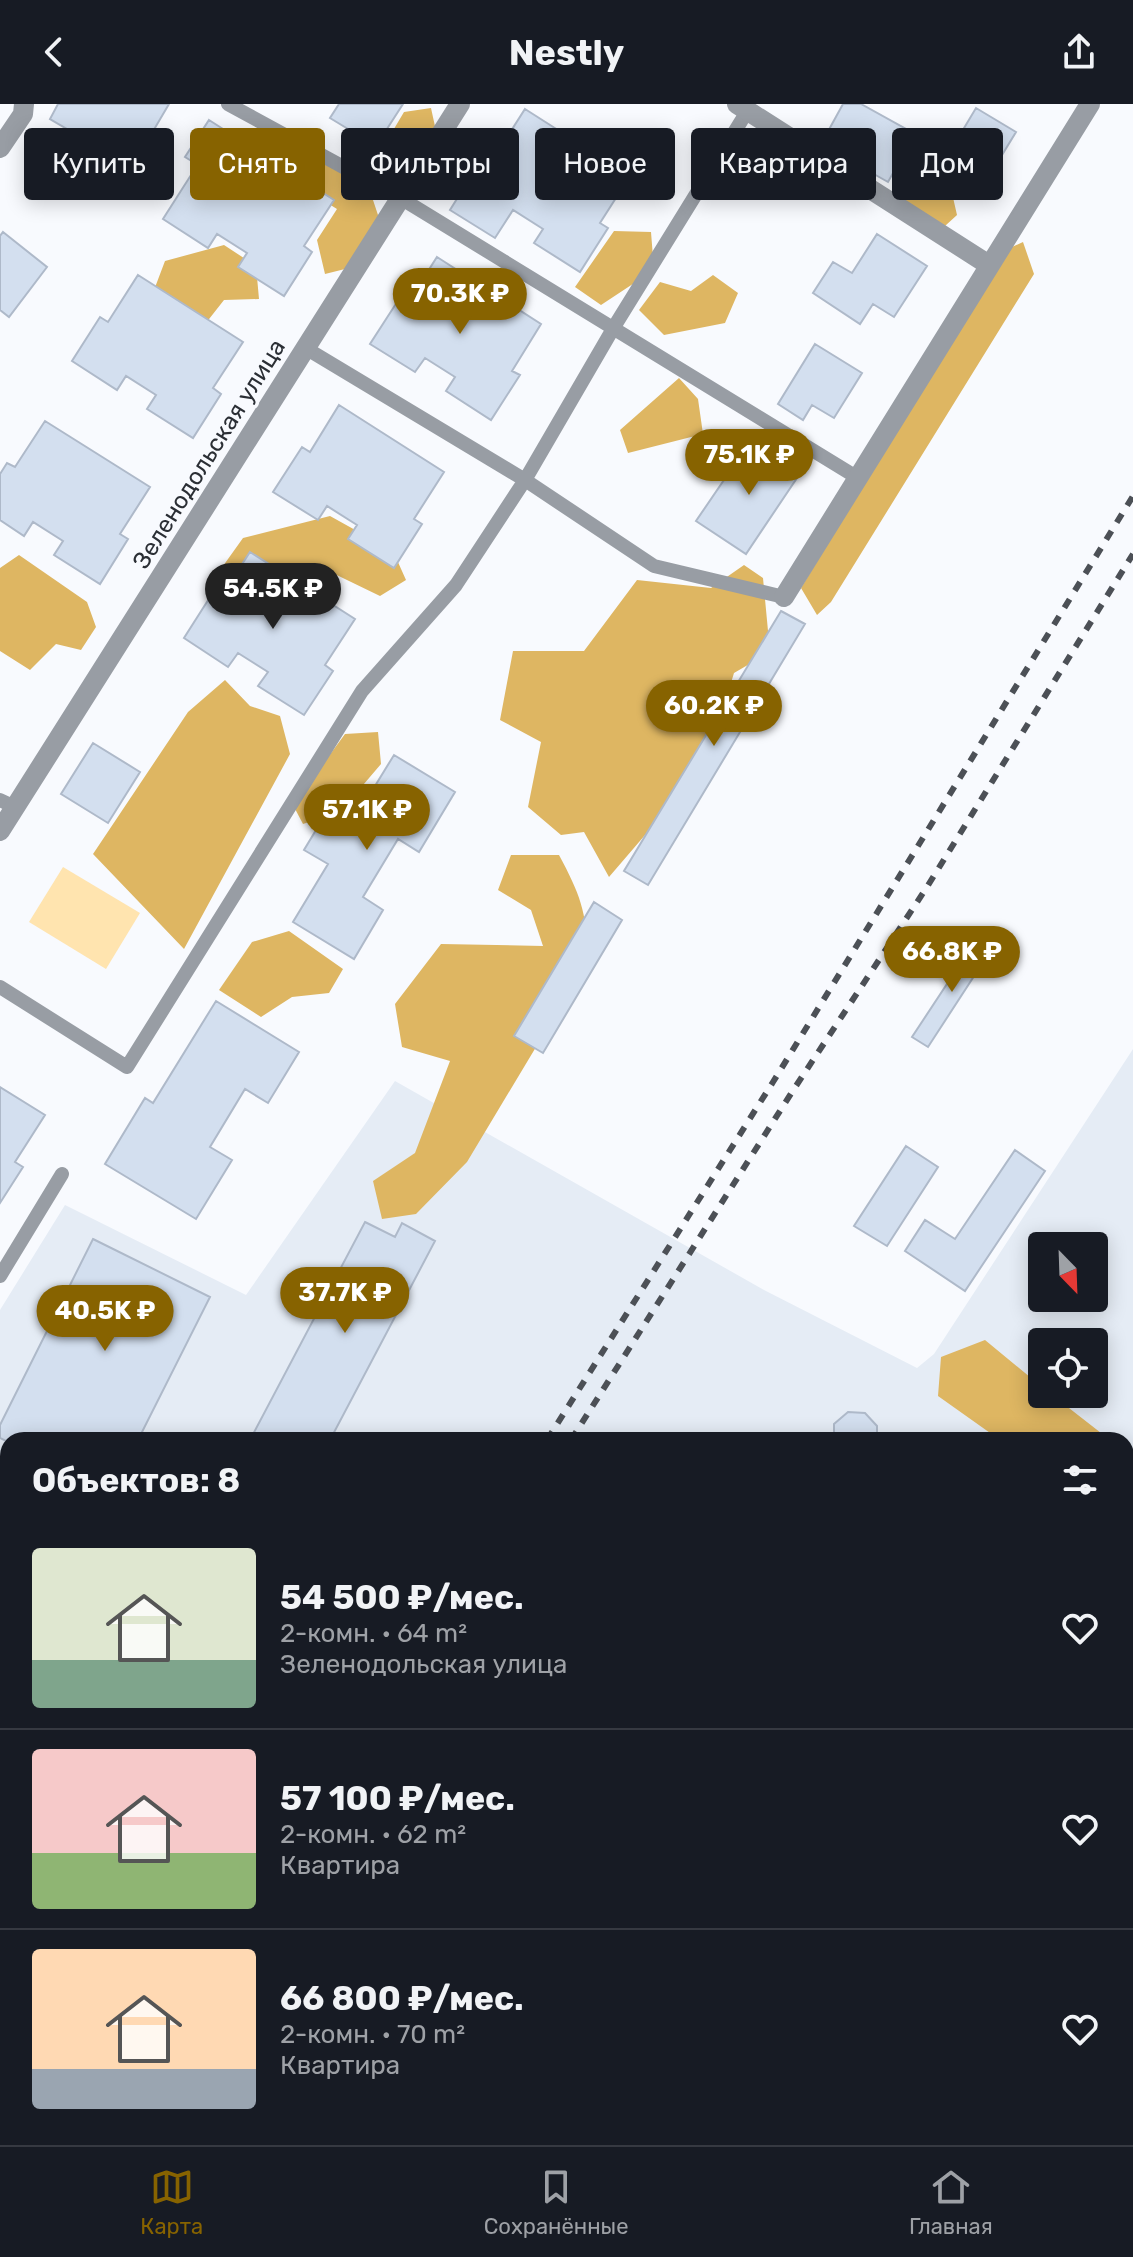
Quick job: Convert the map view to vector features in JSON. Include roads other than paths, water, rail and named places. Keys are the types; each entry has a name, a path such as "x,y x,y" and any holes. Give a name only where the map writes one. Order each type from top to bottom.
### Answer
{"street":[{"path":"0,148 23,114 24,104"},
{"name":"Зеленодольская улица","path":"445,128 460,104"},
{"path":"784,597 1090,104"},
{"path":"742,107 989,265"},
{"name":"Зеленодольская улица","path":"0,831 8,804 401,200"}],"lane":[{"path":"228,104 341,166"},
{"path":"0,987 127,1067 362,691 456,585 525,480 742,107"},
{"path":"404,200 858,478"},
{"path":"307,349 525,480 654,566 784,597"},
{"path":"0,1276 6,1255 62,1174"}],"railway":[{"path":"552,1432 773,1082 1133,496"},
{"path":"576,1432 792,1092 927,887 1133,554"}]}
